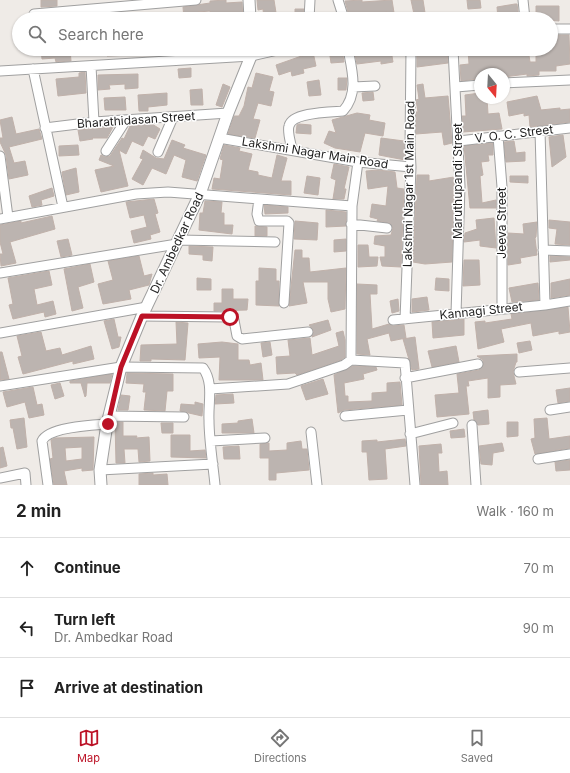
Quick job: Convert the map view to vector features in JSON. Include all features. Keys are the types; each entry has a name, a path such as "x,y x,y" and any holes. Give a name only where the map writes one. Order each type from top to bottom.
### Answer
{"street":[{"path":"57,12 196,0"},
{"path":"249,0 250,12"},
{"path":"309,12 310,0"},
{"path":"338,0 342,12"},
{"path":"523,0 524,12"},
{"path":"558,29 570,29"},
{"path":"0,71 91,66 214,56"},
{"name":"Dr. Ambedkar Road","path":"101,485 100,470 108,420 121,367 145,311 200,194 250,56"},
{"path":"292,150 289,126 292,119 302,115 343,111 349,105 353,87 349,56"},
{"name":"Lakshmi Nagar 1st Main Road","path":"405,319 411,167 411,56"},
{"name":"Maruthupandi Street","path":"454,56 459,141 460,186 456,314"},
{"path":"91,66 94,122"},
{"path":"33,69 63,207"},
{"path":"510,83 570,80"},
{"path":"353,87 375,86"},
{"path":"456,87 474,86"},
{"name":"Bharathidasan Street","path":"45,128 94,122 228,113"},
{"path":"158,152 173,117"},
{"path":"106,151 126,120"},
{"name":"V. O. C. Street","path":"459,141 570,128"},
{"path":"540,132 546,305"},
{"name":"Jeeva Street","path":"498,136 502,187 502,309"},
{"name":"Lakshmi Nagar Main Road","path":"219,138 358,162 411,167"},
{"path":"0,156 4,218 136,194 168,192 352,206"},
{"path":"351,360 351,224 358,162"},
{"path":"259,199 257,214 259,221 287,221 290,226 284,303"},
{"path":"351,224 387,228"},
{"path":"0,274 178,242 275,242"},
{"path":"543,250 570,251"},
{"name":"Kannagi Street","path":"392,320 546,305 570,301"},
{"path":"0,333 145,311 230,317 234,320 237,336 242,339 308,332"},
{"path":"210,389 288,384 344,365 351,360 405,363 405,378 415,485"},
{"path":"405,378 478,364"},
{"path":"0,386 121,367 203,368 206,372 210,389 208,421 215,485"},
{"path":"519,372 570,368"},
{"path":"550,410 570,407"},
{"path":"345,416 408,410"},
{"path":"48,485 42,441 47,434 108,420 184,417"},
{"path":"410,434 453,424"},
{"path":"472,425 476,485"},
{"path":"311,432 317,485"},
{"path":"211,441 265,438"},
{"path":"538,458 570,454"},
{"path":"100,470 213,464"},
{"path":"0,478 25,472 26,485"}],"building":[{"path":"41,0 57,0 57,6 41,7"},
{"path":"226,0 226,3 242,2 243,12 183,12 183,7 210,3 210,1"},
{"path":"257,0 274,0 276,12 263,12 263,9 258,10"},
{"path":"362,0 362,2 392,0 394,12 348,12 345,1"},
{"path":"411,0 423,0 425,12 414,12"},
{"path":"467,0 480,0 481,8 468,9"},
{"path":"517,4 518,12 497,12 497,7"},
{"path":"536,6 559,6 559,21 558,12 536,12"},
{"path":"295,9 304,9 304,12 295,12"},
{"path":"558,35 569,35 570,64 556,66 556,71 539,71 539,75 527,76 527,74 510,76 510,68 474,68 474,80 461,81 460,65 469,64 468,56 529,56 530,62 536,62 536,56 558,56"},
{"path":"42,56 71,56 71,61 56,62 55,58 42,59"},
{"path":"302,56 314,56 316,66 303,69 304,73 292,76 291,71 279,75 276,65"},
{"path":"330,56 343,56 344,62 331,63"},
{"path":"355,56 392,56 393,62 381,64 381,61 357,64"},
{"path":"417,56 448,56 448,63 417,67"},
{"path":"191,68 191,77 179,78 178,69"},
{"path":"85,72 86,93 58,96 56,79 79,77 79,73"},
{"path":"256,73 273,77 269,91 274,92 271,106 258,103 253,119 260,120 255,138 228,134 234,116 239,116 244,106 248,87 252,88"},
{"path":"138,74 138,88 125,89 125,84 109,85 110,89 98,90 98,75"},
{"path":"338,78 347,78 346,90 338,90"},
{"path":"319,80 321,95 309,96 307,82"},
{"path":"223,84 230,87 222,107 216,105"},
{"path":"423,84 425,98 448,96 452,143 444,145 442,132 416,134 416,112 418,112 416,100 419,99 417,85"},
{"path":"202,89 203,105 191,105 190,90"},
{"path":"373,92 374,100 363,101 362,93"},
{"path":"167,93 167,105 148,107 148,111 139,111 138,95"},
{"path":"474,94 474,104 487,104 488,114 499,113 502,129 463,132 462,116 466,116 465,95"},
{"path":"537,96 541,110 560,108 560,110 570,109 570,122 530,127 529,115 524,116 524,113 509,116 507,104 510,104 510,101"},
{"path":"125,97 126,110 105,110 104,98"},
{"path":"357,113 370,115 369,120 385,123 383,136 365,133 360,152 335,148 324,143 329,131 336,133 332,120"},
{"path":"12,117 16,134 39,129 42,139 9,147 14,163 25,161 28,175 9,179 6,155 0,142 0,138 3,138 0,120"},
{"path":"152,124 160,129 155,139 148,136 143,146 132,141 126,154 119,150 128,186 101,192 95,170 114,166 99,160 101,155 105,157 110,156 122,138 124,139 130,126"},
{"path":"297,125 311,125 311,134 296,133"},
{"path":"113,127 107,138 92,138 93,139 80,141 78,130"},
{"path":"563,135 566,157 552,167 549,137"},
{"path":"381,138 404,141 405,160 379,155"},
{"path":"172,140 185,145 183,148 206,155 197,181 182,177 186,160 174,155 166,174 152,168 143,185 132,179 143,159 140,158 143,150 156,158 164,159"},
{"path":"514,141 516,153 525,152 525,161 506,162 504,142"},
{"path":"493,143 493,155 488,155 489,161 481,162 483,175 480,176 482,203 496,200 496,208 470,208 464,146"},
{"path":"78,145 79,155 59,156 59,146"},
{"path":"224,145 240,148 239,151 252,154 248,170 258,172 258,175 272,178 277,155 287,158 281,181 291,181 291,195 212,189 214,178 220,179 223,160 220,159"},
{"path":"334,164 349,167 344,189 346,189 344,199 333,199 336,180 331,178"},
{"path":"76,168 79,192 66,195 62,172"},
{"path":"378,170 395,172 397,188 404,189 401,267 382,266 380,257 385,257 385,246 374,244 375,236 391,235 393,228 390,223 377,221 378,219 370,217 372,204 386,206 388,186 368,189 366,171"},
{"path":"417,175 429,175 429,181 454,177 452,262 425,264 413,262"},
{"path":"307,176 320,178 318,195 304,193"},
{"path":"510,176 528,176 528,183 510,182"},
{"path":"52,188 54,196 41,200 42,205 32,207 29,196"},
{"path":"154,199 158,213 155,214 160,232 150,235 151,239 134,243 131,231 147,227 144,215 130,218 126,202"},
{"path":"205,201 222,202 221,213 224,213 224,225 233,225 232,234 199,230 200,213 203,213"},
{"path":"264,205 288,207 288,213 265,214"},
{"path":"326,210 346,212 346,226 326,227"},
{"path":"52,216 55,229 10,242 16,263 1,266 0,254 3,254 0,242 0,225 21,221 21,223"},
{"path":"494,218 496,248 480,246 480,240 464,242 465,233 477,229 476,220"},
{"path":"549,220 570,222 570,245 555,244 557,229 549,228"},
{"path":"295,221 318,223 317,240 294,239"},
{"path":"537,222 535,238 537,255 520,258 521,263 508,265 508,233 524,234 523,224"},
{"path":"255,226 267,227 267,236 255,236"},
{"path":"68,239 72,255 61,257 57,241"},
{"path":"346,239 346,251 334,252 334,240"},
{"path":"358,245 368,245 369,257 378,257 377,266 358,267"},
{"path":"189,246 213,247 212,261 203,260 203,255 189,254"},
{"path":"295,250 302,250 302,258 309,258 310,272 346,268 345,309 331,312 328,299 328,282 303,282 307,303 289,306"},
{"path":"139,256 144,276 152,274 149,285 129,290 131,299 103,304 98,284 113,280 108,261"},
{"path":"550,256 570,257 570,260 550,262"},
{"path":"464,260 479,260 480,285 463,286"},
{"path":"90,264 94,282 78,287 83,308 72,311 64,269"},
{"path":"259,268 276,269 276,281 279,281 279,306 256,305 256,281 259,281"},
{"path":"49,271 52,285 34,289 37,305 53,301 56,314 45,317 44,312 13,319 9,305 13,304 8,278"},
{"path":"197,278 211,279 211,290 197,290"},
{"path":"436,278 449,279 449,291 435,290"},
{"path":"570,279 570,295 551,298 551,283"},
{"path":"538,283 539,300 512,302 509,288"},
{"path":"357,284 377,285 377,294 370,294 372,329 389,324 393,326 404,325 406,338 391,341 389,333 367,339 370,355 357,354"},
{"path":"222,289 233,289 233,299 248,299 247,310 214,311 214,303 222,303"},
{"path":"427,297 429,310 412,312 412,299"},
{"path":"398,299 399,311 392,313 390,301"},
{"path":"568,307 570,332 559,334 559,331 533,336 531,323 501,329 504,342 478,349 475,322 485,321 485,323 512,319 511,314"},
{"path":"114,319 118,337 121,337 119,347 112,349 104,321"},
{"path":"464,319 464,335 433,338 432,322"},
{"path":"328,320 331,330 312,337 314,331 309,325"},
{"path":"176,322 188,323 185,360 151,359 151,361 140,361 141,345 177,344"},
{"path":"343,331 345,340 345,357 341,360 297,375 295,373 277,374 276,357 290,356 288,340 310,338 312,355 339,346 336,333"},
{"path":"41,332 46,351 60,348 62,355 91,346 94,359 73,364 73,361 23,374 18,357 22,356 17,336"},
{"path":"415,337 419,369 412,370 403,339"},
{"path":"530,341 532,350 519,353 517,343"},
{"path":"222,342 238,344 238,360 249,360 250,365 261,363 263,380 219,380 220,357 199,358 198,344"},
{"path":"270,342 272,355 263,357 261,343"},
{"path":"456,346 459,362 432,367 428,351"},
{"path":"0,352 2,352 9,379 0,380"},
{"path":"517,354 517,362 513,372 516,384 500,385 500,397 488,398 488,378 468,381 469,386 466,386 469,414 437,417 435,395 459,393 457,374 479,370 483,366 483,360 477,356"},
{"path":"353,366 376,367 377,370 363,374 364,379 344,383 345,396 348,396 348,402 372,401 372,393 387,392 387,383 400,382 402,405 344,410 338,413 334,375"},
{"path":"127,373 173,374 173,391 167,391 165,411 144,410 146,392 143,392 144,384 126,383"},
{"path":"112,374 110,383 87,383 85,397 81,383 70,383 70,381"},
{"path":"323,379 328,394 306,400 301,386"},
{"path":"60,383 64,396 55,399 51,385"},
{"path":"33,387 37,405 42,404 44,415 29,418 25,402 7,407 3,392"},
{"path":"570,388 570,401 558,403 556,390"},
{"path":"233,394 234,403 215,404 216,395"},
{"path":"121,395 130,396 128,410 118,410"},
{"path":"195,402 203,404 202,416 180,411 181,404 195,405"},
{"path":"488,410 489,424 478,425 474,420 473,412"},
{"path":"24,418 27,447 17,449 10,420"},
{"path":"547,418 549,439 570,436 570,448 535,454 531,439 535,438 534,419"},
{"path":"252,419 254,433 222,433 222,424 238,423 238,421"},
{"path":"115,422 123,422 123,436 137,436 136,438 149,437 150,461 139,462 138,449 124,449 125,463 116,463"},
{"path":"507,422 518,422 518,436 507,437"},
{"path":"161,423 173,423 173,433 162,433"},
{"path":"464,429 465,437 451,438 450,431"},
{"path":"171,435 190,435 190,451 205,450 206,458 171,457"},
{"path":"94,437 93,470 82,471 82,468 64,471 67,485 54,485 50,459 53,458 51,440 55,438","holes":["82,447 82,459 66,461 65,448"]},
{"path":"405,439 406,446 385,449 387,479 369,480 367,452 362,452 362,441 377,440 377,442"},
{"path":"301,441 302,449 307,449 309,470 276,473 276,480 269,480 269,458 260,458 260,444 269,443 269,451 287,450 287,443"},
{"path":"502,443 504,451 493,453 492,465 481,464 479,446"},
{"path":"441,444 442,453 438,453 439,472 447,471 448,485 421,485 419,446"},
{"path":"239,446 240,459 224,459 223,447"},
{"path":"3,447 7,466 0,468 0,448"},
{"path":"570,460 570,470 556,471 555,462"},
{"path":"153,473 153,475 167,474 168,485 139,485 139,474"}],"route":[{"path":"108,424 121,367 142,316 230,317"}]}
